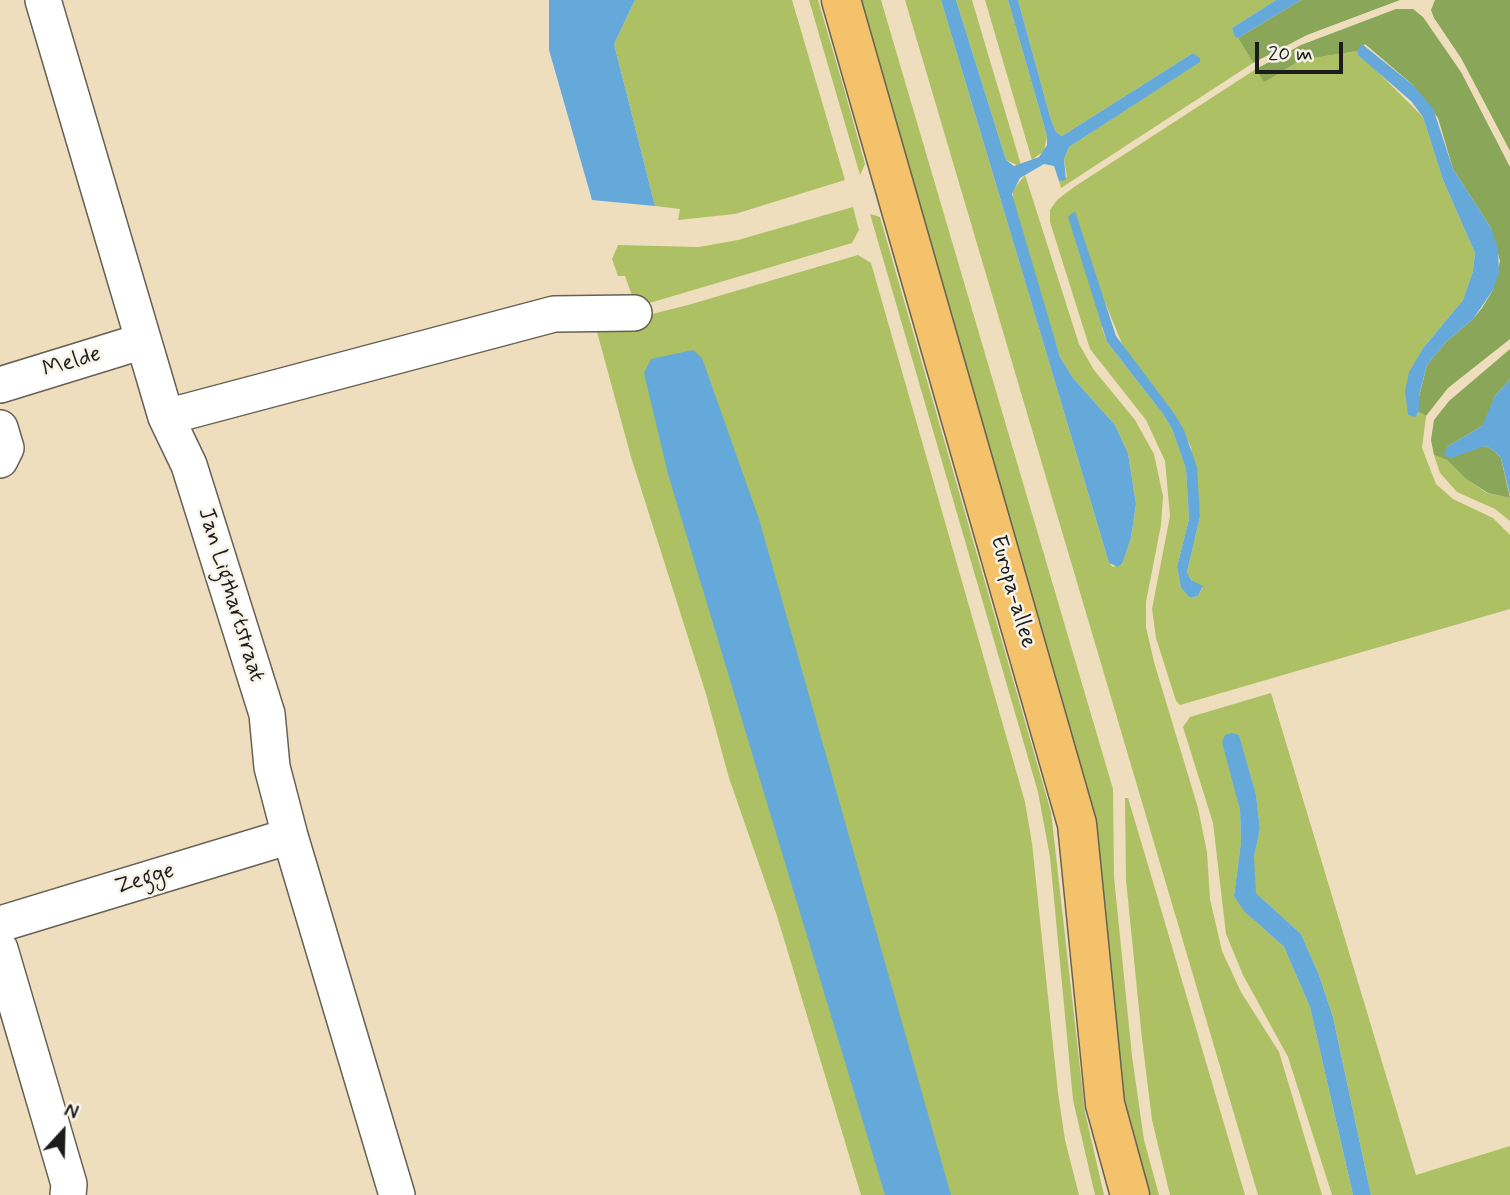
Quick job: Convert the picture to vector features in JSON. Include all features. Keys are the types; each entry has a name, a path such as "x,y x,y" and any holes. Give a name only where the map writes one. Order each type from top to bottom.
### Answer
{"main road":[{"name":"Europa-allee","path":"841,0 1077,824 1105,1104 1130,1195"}],"street":[{"name":"Jan Ligthartstraat","path":"43,0 166,417 190,465 267,714 272,767 290,836 397,1195"},
{"path":"166,417 554,314 634,313"},
{"name":"Melde","path":"0,385 143,341"},
{"path":"0,428 6,448 0,460"},
{"name":"Zegge","path":"0,924 290,836"},
{"path":"0,948 69,1184 68,1195"}],"green space":[{"path":"635,0 792,0 845,180 735,214 678,220 680,209 655,206 614,44"},
{"path":"809,0 818,0 843,85 865,164 860,175"},
{"path":"859,0 881,0 1113,789 1114,877 1132,1056 1144,1140 1159,1195 1145,1195 1126,1121 1095,826 1083,773"},
{"path":"905,0 941,0 1109,563 1113,567 1123,562 1131,538 1136,504 1128,453 1115,425 1073,378 1060,357 1013,204 1013,190 1025,175 1079,344 1094,370 1135,420 1154,454 1163,496 1161,525 1146,602 1146,627 1198,808 1207,852 1210,899 1222,951 1241,992 1279,1052 1322,1195 1258,1195"},
{"path":"956,0 972,0 1021,165 1019,166 1006,160"},
{"path":"985,0 1008,0 1047,136 1044,151 1032,160"},
{"path":"1018,0 1276,0 1232,28 1253,63 1061,188 1059,181 1067,177 1064,159 1069,147 1200,59 1193,53 1062,136 1056,132 1051,120"},
{"path":"1301,0 1400,0 1307,35 1253,63 1238,38"},
{"path":"1435,0 1510,0 1510,151 1461,58 1434,18 1431,10"},
{"path":"1396,9 1413,9 1423,17 1461,72 1510,167 1510,339 1448,388 1426,416 1419,412 1419,397 1427,365 1446,342 1482,308 1493,290 1500,261 1491,228 1453,169 1438,118 1413,85 1365,44 1357,51 1301,60 1264,82 1256,69 1301,45"},
{"path":"1357,51 1423,117 1443,180 1475,253 1473,271 1463,300 1424,347 1417,416 1419,412 1426,416 1422,448 1436,484 1453,499 1493,518 1510,535 1510,609 1180,705 1176,701 1156,638 1152,609 1170,516 1165,461 1146,420 1090,349 1050,222 1050,210 1057,200 1074,187 1256,69 1264,81 1301,60","holes":["1104,300 1125,351 1174,413 1191,447 1200,517 1187,572 1191,580 1203,587 1198,596 1190,598 1181,588 1177,567 1189,519 1186,469 1172,429 1163,414 1107,342 1102,328"]},
{"path":"853,207 859,230 852,243 636,307 625,276 618,276 612,259 618,245 699,247 738,240"},
{"path":"870,214 880,217 1051,812 1085,1112 1104,1195 1095,1195 1073,1100 1050,857 1038,792"},
{"path":"858,255 871,263 1025,802 1032,843 1058,1093 1065,1140 1079,1195 861,1195 777,916 729,778 706,694 631,457 596,328 688,305"},
{"path":"1510,349 1510,379 1495,396 1486,420 1482,426 1447,447 1451,458 1473,448 1485,446 1493,450 1501,458 1510,498 1488,493 1466,479 1447,460 1434,455 1431,440 1434,420 1449,401"},
{"path":"1434,455 1447,460 1466,479 1487,493 1510,498 1510,521 1495,509 1457,492 1440,473"},
{"path":"1271,693 1416,1175 1510,1146 1510,1195 1371,1195 1333,1017 1319,975 1301,934 1256,893 1253,882 1254,857 1260,829 1256,796 1239,736 1232,733 1241,842 1234,896 1255,921 1284,947 1310,1007 1353,1195 1332,1195 1288,1057 1243,975 1226,934 1213,823 1183,727 1190,717"},
{"path":"1125,798 1128,798 1245,1195 1170,1195 1152,1120 1142,1039 1126,880"}],"water":[{"path":"549,0 635,0 614,44 655,206 592,200 549,50"},
{"path":"941,0 956,0 1006,160 1014,166 1039,157 1047,145 1047,136 1008,0 1018,0 1051,120 1056,132 1062,136 1193,53 1200,58 1200,62 1069,147 1064,159 1066,180 1059,181 1054,166 1044,164 1020,178 1012,194 1060,357 1073,378 1115,425 1128,453 1136,504 1131,538 1123,562 1118,567 1109,563"},
{"path":"1276,0 1301,0 1238,38 1235,37 1232,28"},
{"path":"1362,44 1413,85 1433,108 1453,169 1491,228 1498,248 1499,273 1493,290 1473,319 1446,342 1427,365 1419,396 1419,412 1415,417 1408,415 1405,391 1409,372 1424,347 1463,300 1473,271 1475,253 1443,180 1423,117 1411,101 1358,55 1357,51"},
{"path":"1075,211 1116,336 1174,413 1184,430 1197,467 1200,517 1187,572 1191,580 1203,586 1198,596 1190,598 1181,588 1177,567 1189,519 1186,469 1172,429 1163,414 1107,342 1068,217"},
{"path":"693,350 702,358 759,519 951,1195 885,1195 668,474 644,373 651,359"},
{"path":"1510,379 1510,495 1501,458 1493,450 1485,446 1451,458 1444,455 1447,447 1482,426 1495,396"},
{"path":"1225,735 1239,735 1256,795 1260,829 1254,857 1256,893 1301,934 1319,975 1333,1017 1371,1195 1353,1195 1310,1007 1284,947 1244,911 1234,896 1241,842 1240,810 1222,742"}]}
